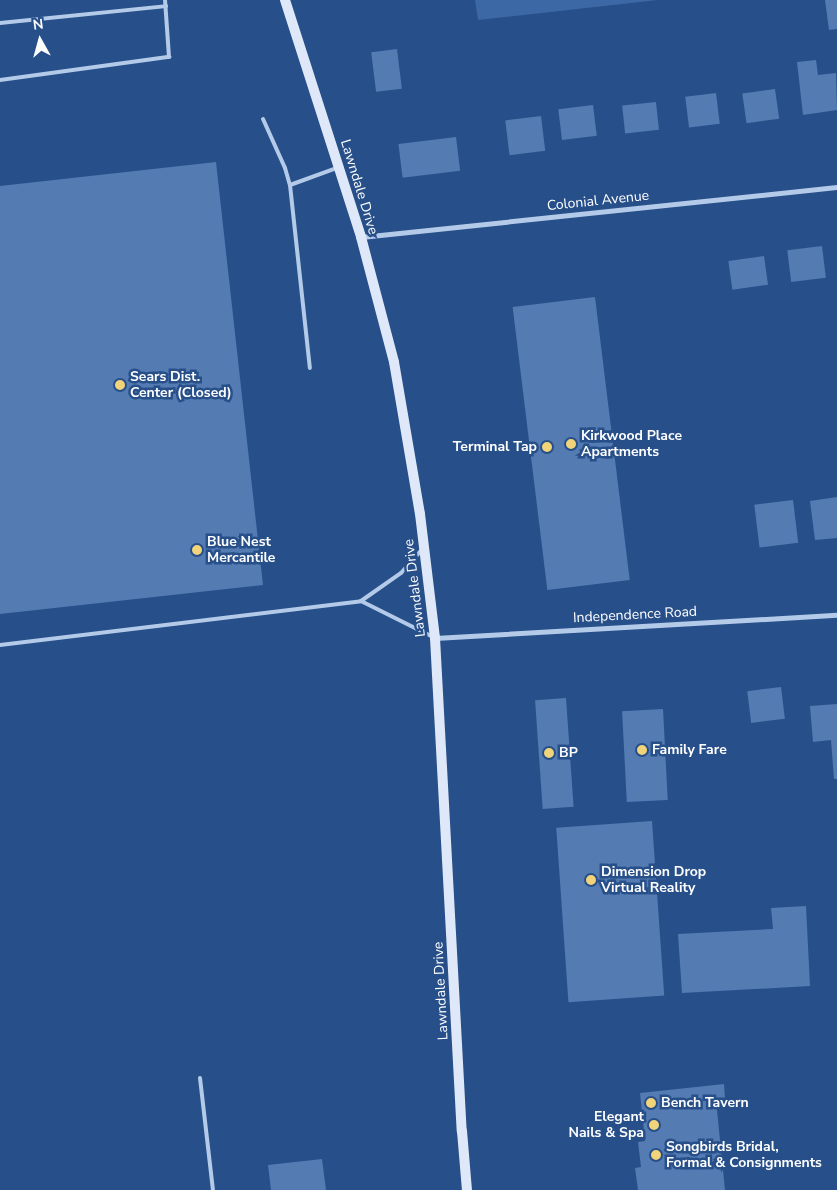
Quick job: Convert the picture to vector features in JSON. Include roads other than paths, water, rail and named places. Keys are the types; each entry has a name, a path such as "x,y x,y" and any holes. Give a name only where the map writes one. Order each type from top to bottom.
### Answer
{"main road":[{"name":"Lawndale Drive","path":"285,0 361,237 394,362 424,548 435,638 462,1131 467,1190"}],"street":[{"name":"Colonial Avenue","path":"361,237 837,187"},
{"name":"Independence Road","path":"435,638 837,615"}],"lane":[{"path":"0,80 169,57 165,0"},
{"path":"0,24 166,6"},
{"path":"263,119 285,168 290,185 310,368"},
{"path":"290,185 339,167"},
{"path":"0,645 361,601 402,573 424,548"},
{"path":"361,601 435,638"},
{"path":"200,1078 213,1190"}],"place":[{"name":"Sears Dist. Center (Closed)","path":"120,385"},
{"name":"Kirkwood Place Apartments","path":"571,444"},
{"name":"Terminal Tap","path":"547,447"},
{"name":"Blue Nest Mercantile","path":"197,550"},
{"name":"Family Fare","path":"642,750"},
{"name":"BP","path":"549,753"},
{"name":"Dimension Drop Virtual Reality","path":"591,880"},
{"name":"Bench Tavern","path":"651,1103"},
{"name":"Elegant Nails & Spa","path":"654,1125"},
{"name":"Songbirds Bridal, Formal & Consignments","path":"656,1155"}]}
